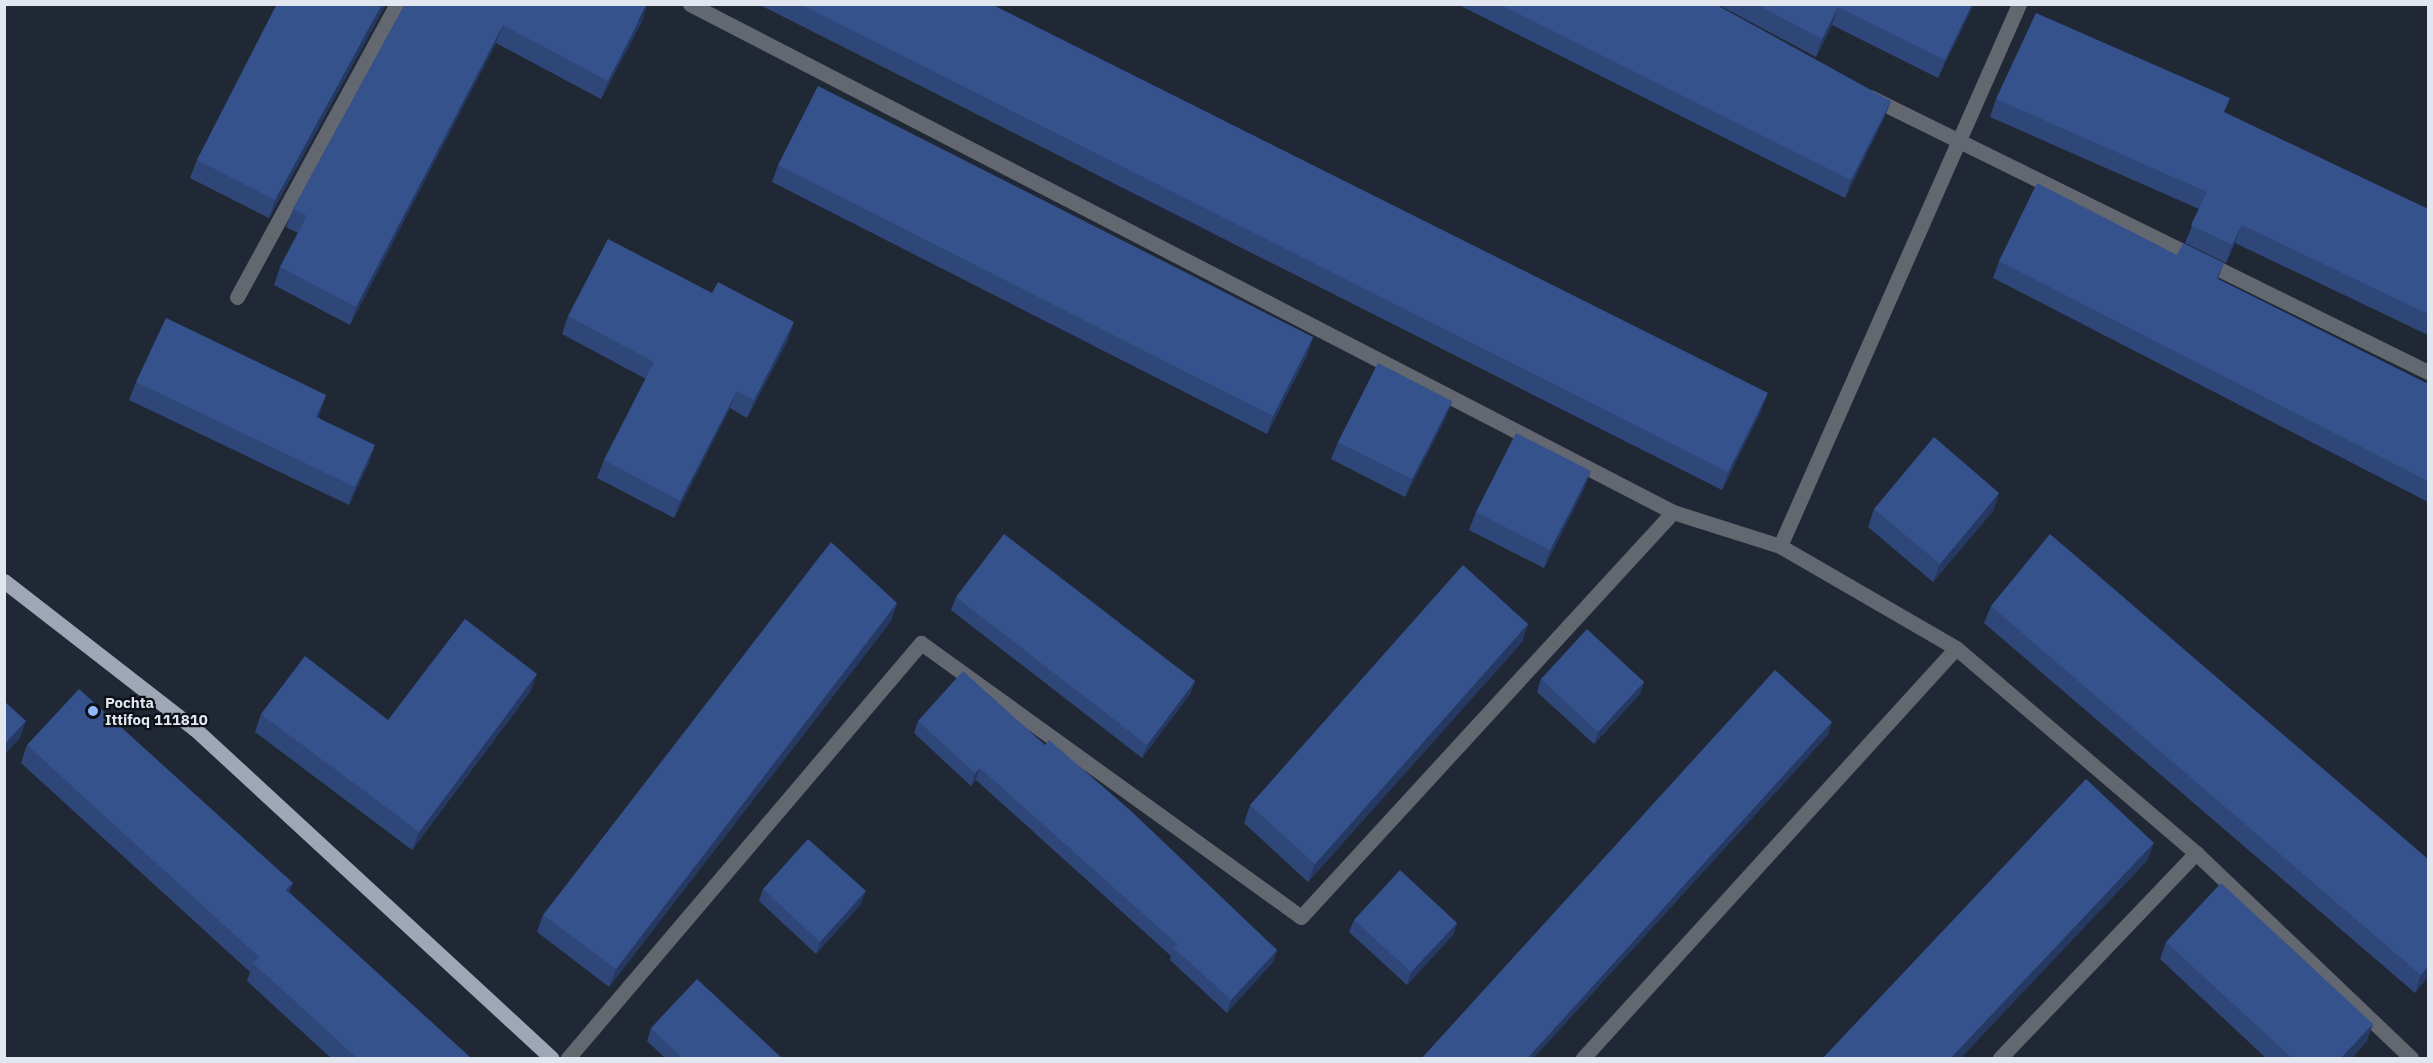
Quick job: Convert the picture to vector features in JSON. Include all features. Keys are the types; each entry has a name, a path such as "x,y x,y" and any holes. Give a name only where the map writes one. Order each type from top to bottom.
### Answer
{"main road":[{"path":"4,581 195,729 552,1059"}],"street":[{"path":"237,297 397,4"},
{"path":"690,4 1673,512 1780,546 1956,648 2196,853 2411,1059"},
{"path":"1780,546 1960,145 2019,4"},
{"path":"1858,91 1960,145 2428,372"},
{"path":"568,1059 921,643 1301,917 1673,512"},
{"path":"1583,1059 1956,648"},
{"path":"2000,1059 2196,853"}],"building":[{"path":"277,4 382,4 275,200 197,160"},
{"path":"405,4 647,4 608,81 503,25 356,307 280,267 307,216 293,209"},
{"path":"800,4 991,4 1768,393 1728,472"},
{"path":"1499,4 1696,4 1699,6 1699,4 1715,4 1891,101 1851,180"},
{"path":"1756,4 1972,4 1945,60 1838,7 1822,39"},
{"path":"2036,13 2230,98 2224,112 2428,209 2428,314 2242,225 2232,245 2191,225 2207,192 1996,99"},
{"path":"818,86 1313,337 1273,416 778,165"},
{"path":"2037,183 2177,255 2183,243 2224,263 2216,278 2428,384 2428,481 1999,261"},
{"path":"608,239 712,293 718,282 794,322 754,400 737,391 680,501 604,460 654,362 568,316"},
{"path":"166,318 326,395 316,417 375,445 355,487 136,382"},
{"path":"1378,363 1452,401 1412,479 1338,442"},
{"path":"1516,433 1591,471 1550,550 1476,512"},
{"path":"1934,437 1999,493 1940,564 1874,509"},
{"path":"1004,534 1195,681 1147,745 956,597"},
{"path":"2050,534 2428,859 2428,966 2421,975 1991,606"},
{"path":"831,542 897,603 616,969 543,915"},
{"path":"1463,565 1528,624 1315,864 1250,805"},
{"path":"465,619 537,674 419,832 261,714 305,656 388,720"},
{"path":"1587,629 1644,682 1598,732 1541,679"},
{"path":"1775,670 1832,722 1527,1059 1421,1059"},
{"path":"963,671 1045,745 1049,740 1131,811 1277,950 1231,1000 1174,948 1177,944 980,768 975,773 918,721"},
{"path":"79,689 293,883 286,890 472,1059 358,1059 253,963 259,957 27,745"},
{"path":"4,701 26,721 4,745"},
{"path":"2086,779 2154,843 1950,1059 1822,1059"},
{"path":"808,839 866,891 820,942 763,889"},
{"path":"1400,870 1457,923 1411,972 1354,920"},
{"path":"2221,883 2373,1024 2340,1059 2293,1059 2166,942"},
{"path":"697,979 783,1059 683,1059 651,1028"}],"place":[{"name":"Pochta Ittifoq 111810","path":"93,711"}]}
